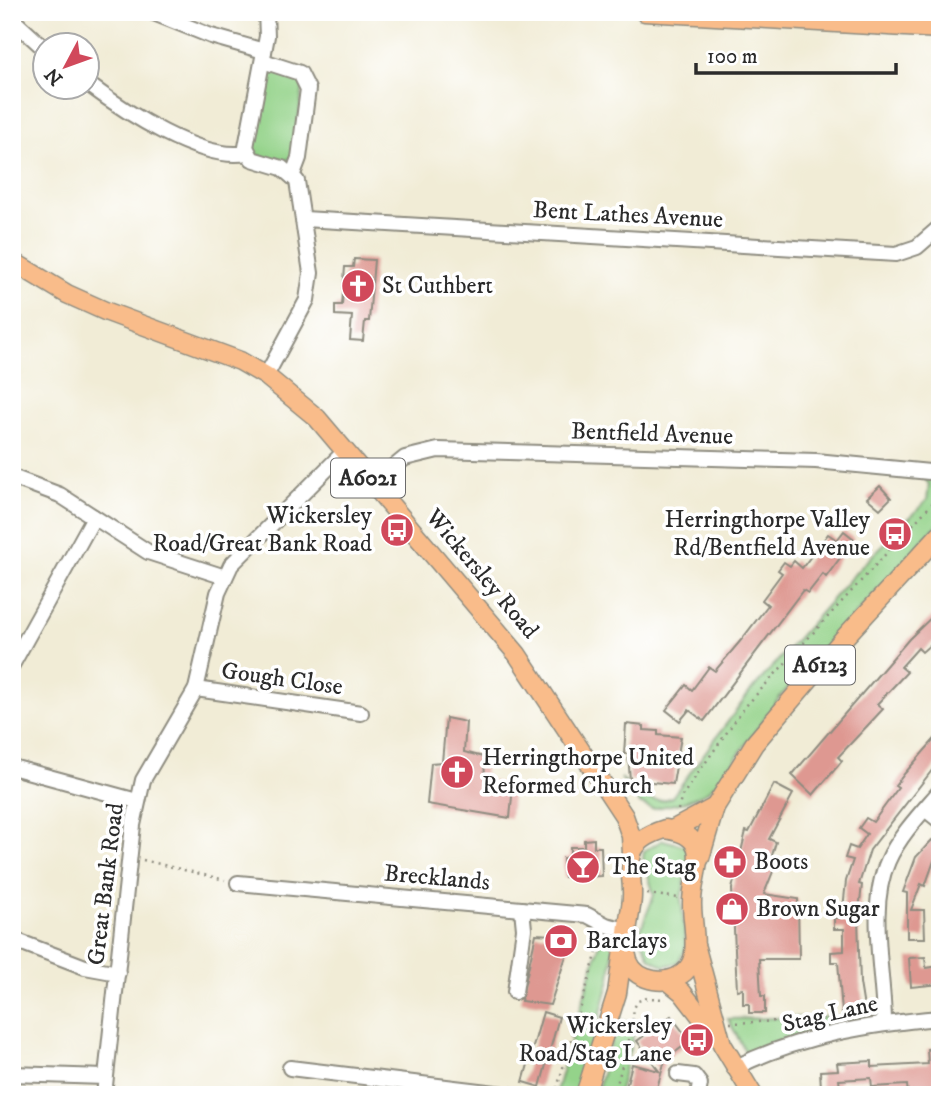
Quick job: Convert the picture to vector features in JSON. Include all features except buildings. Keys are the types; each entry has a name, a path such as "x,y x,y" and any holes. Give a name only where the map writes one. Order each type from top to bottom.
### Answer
{"main road":[{"path":"644,12 940,29"},
{"name":"Wickersley Road","path":"12,261 67,294 105,311 216,350 266,376 317,418 517,654 624,816 631,836 632,854"},
{"name":"A6123","path":"701,858 715,807 754,744 940,534"},
{"path":"632,854 644,838 668,830 715,807"},
{"path":"624,816 645,826 682,834 697,847 701,858"},
{"name":"A6021","path":"632,854 632,893 626,935 630,967 638,975 676,985 722,1044 734,1068 754,1095"},
{"name":"A6021","path":"701,858 691,902 696,948 722,1044"},
{"path":"585,1095 617,993 619,966 626,935"},
{"path":"617,993 689,967 696,948"}],"street":[{"path":"150,12 264,56 300,73 308,89 299,158 293,174 304,219 312,288 266,376"},
{"path":"266,12 268,27 246,142 247,153 252,159 293,174"},
{"path":"12,19 32,37"},
{"path":"102,95 121,110 164,133 226,155 247,153"},
{"name":"Bent Lathes Avenue","path":"304,219 896,254 917,247 940,227"},
{"name":"Bentfield Avenue","path":"373,484 405,458 438,450 816,461 940,473"},
{"name":"Great Bank Road","path":"104,1095 137,800 151,764 196,689 218,593 225,577 241,554 344,452"},
{"path":"12,477 60,495 148,552 225,577"},
{"path":"12,665 94,517"},
{"name":"Gough Close","path":"196,689 361,713"},
{"path":"12,767 137,800"},
{"path":"884,1023 879,891 888,860 940,791"},
{"path":"925,809 940,821"},
{"name":"Brecklands","path":"238,883 587,915 626,935"},
{"path":"515,992 524,929 522,909"},
{"path":"12,939 85,967 118,973"},
{"name":"Stag Lane","path":"734,1068 794,1043 884,1023 940,1018"},
{"path":"290,1068 512,1095"},
{"path":"12,1074 105,1077"},
{"path":"678,1074 694,1076 700,1084 698,1095"}],"path":[{"path":"668,830 682,796 744,708 940,495"},
{"path":"131,857 238,883"},
{"path":"632,893 681,898 691,902"},
{"path":"555,1095 606,925"},
{"path":"614,1095 631,1033 634,1008 638,1001 657,997 678,1007 688,999"},
{"path":"716,1023 832,1019"}],"green space":[{"path":"273,70 296,77 303,87 293,158 280,162 255,154 251,149 265,77"},
{"path":"923,477 940,478 940,522 779,698 721,779 707,792 684,802 652,809 639,803 621,778 651,800 672,797 750,692 859,569 927,500 929,484"},
{"path":"663,840 686,846 690,860 681,898 686,949 677,963 664,966 650,958 639,934 654,895 643,858 644,851"},
{"path":"604,929 614,942 610,979 581,1087 577,1095 555,1095"},
{"path":"873,1016 835,1023 746,1053 728,1019"},
{"path":"618,1019 636,1025 618,1095 596,1095"}],"place":[{"name":"St Cuthbert","path":"358,286"},
{"name":"Wickersley Road/Great Bank Road","path":"397,530"},
{"name":"Herringthorpe Valley Rd/Bentfield Avenue","path":"895,534"},
{"name":"Herringthorpe United Reformed Church","path":"457,772"},
{"name":"Boots","path":"730,862"},
{"name":"The Stag","path":"583,867"},
{"name":"Brown Sugar","path":"732,909"},
{"name":"Barclays","path":"561,941"},
{"name":"Wickersley Road/Stag Lane","path":"697,1040"}]}
